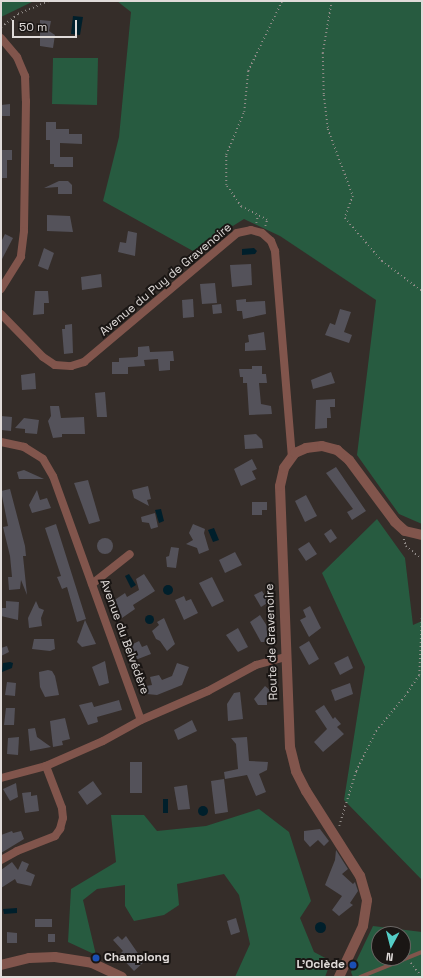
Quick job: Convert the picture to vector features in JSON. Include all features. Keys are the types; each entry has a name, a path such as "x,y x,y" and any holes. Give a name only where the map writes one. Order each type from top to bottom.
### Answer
{"street":[{"path":"1,38 17,57 25,76 26,101 24,231 21,257 1,289"},
{"name":"Avenue du Puy de Gravenoire","path":"1,314 43,357 55,365 71,366 84,362 237,233 250,230 262,234"},
{"path":"262,234 271,241 275,251 292,456 300,451 318,446 332,448 342,454 401,528 422,535"},
{"name":"Avenue du Belvédère","path":"1,442 24,447 43,459 53,476 141,720"},
{"name":"Route de Gravenoire","path":"292,456 284,468 280,486 288,737 292,759 306,791 360,876 367,904 363,926 341,976"},
{"path":"92,584 130,554"},
{"path":"1,778 46,766 103,742 141,720 208,691 256,665 285,657"},
{"path":"1,860 17,851 55,836 60,828 63,818 62,808 46,766"},
{"path":"1,966 29,958 54,957 92,963 122,977"}],"lane":[{"path":"411,958 422,952"},
{"path":"360,977 389,966"}],"path":[{"path":"1,27 18,14 48,1"},
{"path":"262,234 267,220 241,207 226,185 226,155 244,112 248,71 282,1"},
{"path":"332,1 323,53 324,95 328,129 353,196 345,218 382,261 422,291"},
{"path":"401,528 406,546 422,558"},
{"path":"336,838 356,771 376,731 405,696 419,674 422,608"},
{"path":"411,963 422,977"}],"green space":[{"path":"1,1 34,1 1,17"},
{"path":"117,1 422,1 422,524 399,514 357,455 376,300 280,236 244,219 193,251 103,201 119,137 131,12"},
{"path":"53,58 98,58 97,105 52,104"},
{"path":"377,519 405,558 413,625 422,621 422,880 344,800 365,667 322,573"},
{"path":"259,809 289,832 311,901 300,918 314,952 331,961 325,977 235,977 250,944 239,895 224,874 177,884 179,905 164,915 134,921 125,906 125,885 97,889 83,900 96,955 68,942 71,889 116,862 111,815 144,815 157,831 206,826"},
{"path":"371,930 371,966 411,966 411,931 422,932 422,977 353,977 351,972"}],"water":[{"path":"73,16 83,17 80,35 71,34"},
{"path":"254,248 257,251 255,254 242,255 242,249"},
{"path":"161,509 164,521 159,523 155,510"},
{"path":"214,528 219,540 213,542 208,530"},
{"path":"129,574 136,585 131,588 125,576"},
{"path":"166,585 170,585 172,586 172,594 166,595 163,592 163,588"},
{"path":"149,614 154,619 149,624 144,619"},
{"path":"3,663 13,663 12,668 2,672"},
{"path":"163,799 168,799 168,813 163,813"},
{"path":"201,806 205,806 207,807 207,815 201,816 198,813 198,809"},
{"path":"17,908 17,913 4,914 3,909"},
{"path":"318,922 322,922 324,923 324,931 318,932 315,929 315,925"}],"building":[{"path":"40,20 51,21 49,31 55,35 53,48 40,46"},
{"path":"10,104 10,116 1,116 1,105"},
{"path":"46,122 56,122 56,129 69,129 69,134 82,134 82,144 60,143 60,157 73,157 73,167 54,167 54,164 50,164 50,140 46,140"},
{"path":"1,150 12,150 12,160 7,160 7,178 1,178"},
{"path":"59,181 68,181 72,185 72,194 58,194 58,187 44,188"},
{"path":"47,215 70,216 73,232 47,231"},
{"path":"128,231 137,233 135,256 118,252 120,242 126,243"},
{"path":"5,234 13,238 1,261 1,242"},
{"path":"44,248 54,253 48,270 38,266"},
{"path":"251,264 252,285 232,287 230,265"},
{"path":"101,274 102,287 82,290 81,277"},
{"path":"215,283 217,303 202,304 200,284"},
{"path":"35,291 48,291 49,303 44,303 44,314 33,315"},
{"path":"193,299 194,317 183,318 182,300"},
{"path":"246,299 246,302 265,301 266,314 243,319 242,311 237,311 236,300"},
{"path":"221,304 222,313 213,314 212,305"},
{"path":"340,309 351,312 344,332 352,335 349,343 325,335 330,323 335,325"},
{"path":"72,324 73,353 64,354 62,329 65,329 65,325"},
{"path":"264,332 266,350 245,351 245,343 249,342 248,335"},
{"path":"149,346 150,352 173,351 174,361 170,361 170,370 159,371 158,359 144,360 145,366 128,367 128,374 112,374 112,362 119,362 119,358 136,357 138,356 138,347"},
{"path":"252,366 262,366 262,374 266,374 267,383 259,383 261,404 271,406 272,414 249,415 247,383 243,383 243,377 240,377 239,369 252,369"},
{"path":"331,372 335,383 313,389 311,380"},
{"path":"35,373 36,389 22,390 21,375"},
{"path":"105,392 107,417 97,417 95,393"},
{"path":"335,399 335,407 330,407 331,418 327,418 327,428 315,429 316,400"},
{"path":"50,406 59,406 61,418 84,417 85,434 62,434 62,437 53,438 48,421 51,416"},
{"path":"1,416 12,417 11,431 1,430"},
{"path":"24,418 39,420 37,434 25,433 25,429 15,428"},
{"path":"256,434 262,440 263,448 245,449 244,435"},
{"path":"252,459 257,469 252,471 256,479 241,486 234,469"},
{"path":"336,467 366,511 352,520 347,512 353,509 326,473"},
{"path":"24,470 44,479 19,479 17,472"},
{"path":"88,480 100,521 89,524 74,483"},
{"path":"148,486 151,499 147,500 149,506 134,498 132,490"},
{"path":"10,489 25,546 26,556 23,556 27,595 21,580 20,589 9,590 8,577 12,577 10,556 3,527 8,526 1,491"},
{"path":"37,490 40,500 47,498 51,508 32,513 29,505"},
{"path":"306,495 317,516 305,522 295,501"},
{"path":"252,502 267,502 267,510 262,510 262,515 252,515"},
{"path":"155,513 158,527 151,529 149,523 142,522 141,517"},
{"path":"56,524 86,619 77,622 67,587 62,589 57,577 61,576 45,528"},
{"path":"193,524 205,529 204,533 209,550 199,554 197,548 186,544 193,540 189,533"},
{"path":"331,529 337,538 330,543 324,534"},
{"path":"102,538 108,538 113,543 111,552 108,554 102,554 97,549 97,543"},
{"path":"309,542 317,554 306,561 298,549"},
{"path":"171,547 179,548 176,568 167,567 166,557 169,556"},
{"path":"235,552 242,565 225,573 219,560"},
{"path":"144,574 155,591 133,605 135,609 122,618 113,601 125,593 127,597 139,590 136,579"},
{"path":"212,577 224,601 212,607 199,583"},
{"path":"262,591 269,602 261,607 254,595"},
{"path":"184,596 186,601 191,599 198,613 184,620 175,600"},
{"path":"6,601 19,602 18,620 1,616 1,608 6,608"},
{"path":"36,601 39,608 44,610 41,618 42,626 29,628 28,618"},
{"path":"310,606 321,628 309,637 300,620 306,617 303,610"},
{"path":"260,615 272,634 271,638 264,642 261,642 250,622"},
{"path":"164,618 175,644 167,651 160,641 156,639 152,631 159,625 157,622"},
{"path":"85,620 96,644 82,647 77,642"},
{"path":"238,628 248,647 238,652 226,635"},
{"path":"34,639 54,639 55,649 50,651 32,649"},
{"path":"139,641 142,647 147,645 151,654 138,659 131,657 129,649 131,645"},
{"path":"309,641 319,659 309,665 299,647"},
{"path":"7,646 9,652 1,656 1,648"},
{"path":"348,656 353,668 340,675 334,663"},
{"path":"105,661 109,683 99,686 92,667"},
{"path":"177,663 189,667 182,685 157,695 147,694 146,686 152,685 150,677 159,675 162,680 172,676"},
{"path":"48,670 52,671 55,676 59,695 45,697 40,687 39,672"},
{"path":"7,682 16,683 15,696 5,695"},
{"path":"350,683 353,694 335,701 331,690"},
{"path":"265,686 271,691 271,699 267,699 267,705 258,705 254,699"},
{"path":"240,692 243,719 228,721 227,704 234,693"},
{"path":"119,700 122,710 97,717 98,722 88,725 79,705 92,702 94,707"},
{"path":"324,705 333,719 335,717 341,724 337,727 344,734 323,752 314,742 327,729 315,711"},
{"path":"6,708 15,708 14,725 4,725"},
{"path":"65,718 70,739 62,741 63,745 53,747 50,721"},
{"path":"192,720 197,731 178,740 174,730"},
{"path":"35,728 37,737 51,747 30,751 28,729"},
{"path":"19,737 18,755 7,754 8,738"},
{"path":"247,737 249,761 268,762 267,770 259,774 266,792 256,796 247,775 225,779 224,772 238,769 236,744 231,738"},
{"path":"130,762 142,762 142,793 130,793"},
{"path":"224,779 228,812 215,814 211,781"},
{"path":"93,781 102,794 87,805 78,792"},
{"path":"16,783 18,797 10,801 3,789"},
{"path":"187,785 190,809 178,810 174,787"},
{"path":"31,792 31,796 37,795 39,811 25,813 22,793"},
{"path":"320,829 329,841 324,846 318,840 310,847 304,840 304,831"},
{"path":"12,831 13,833 21,831 24,839 1,853 1,835"},
{"path":"336,850 348,869 342,874 353,884 355,882 358,891 350,903 353,905 339,916 332,910 342,896 325,885 335,860"},
{"path":"22,861 29,864 26,871 35,875 31,886 17,883 15,879 1,888 1,870 12,862 18,870"},
{"path":"236,918 240,932 231,935 227,921"},
{"path":"35,919 52,919 52,927 35,927"},
{"path":"7,932 17,933 17,943 7,943"},
{"path":"48,934 55,934 55,942 48,942"},
{"path":"118,936 122,940 126,936 144,962 134,971 119,955 123,951 113,940"}],"place":[{"name":"Champlong","path":"96,958"},
{"name":"L'Oclède","path":"353,965"}]}
